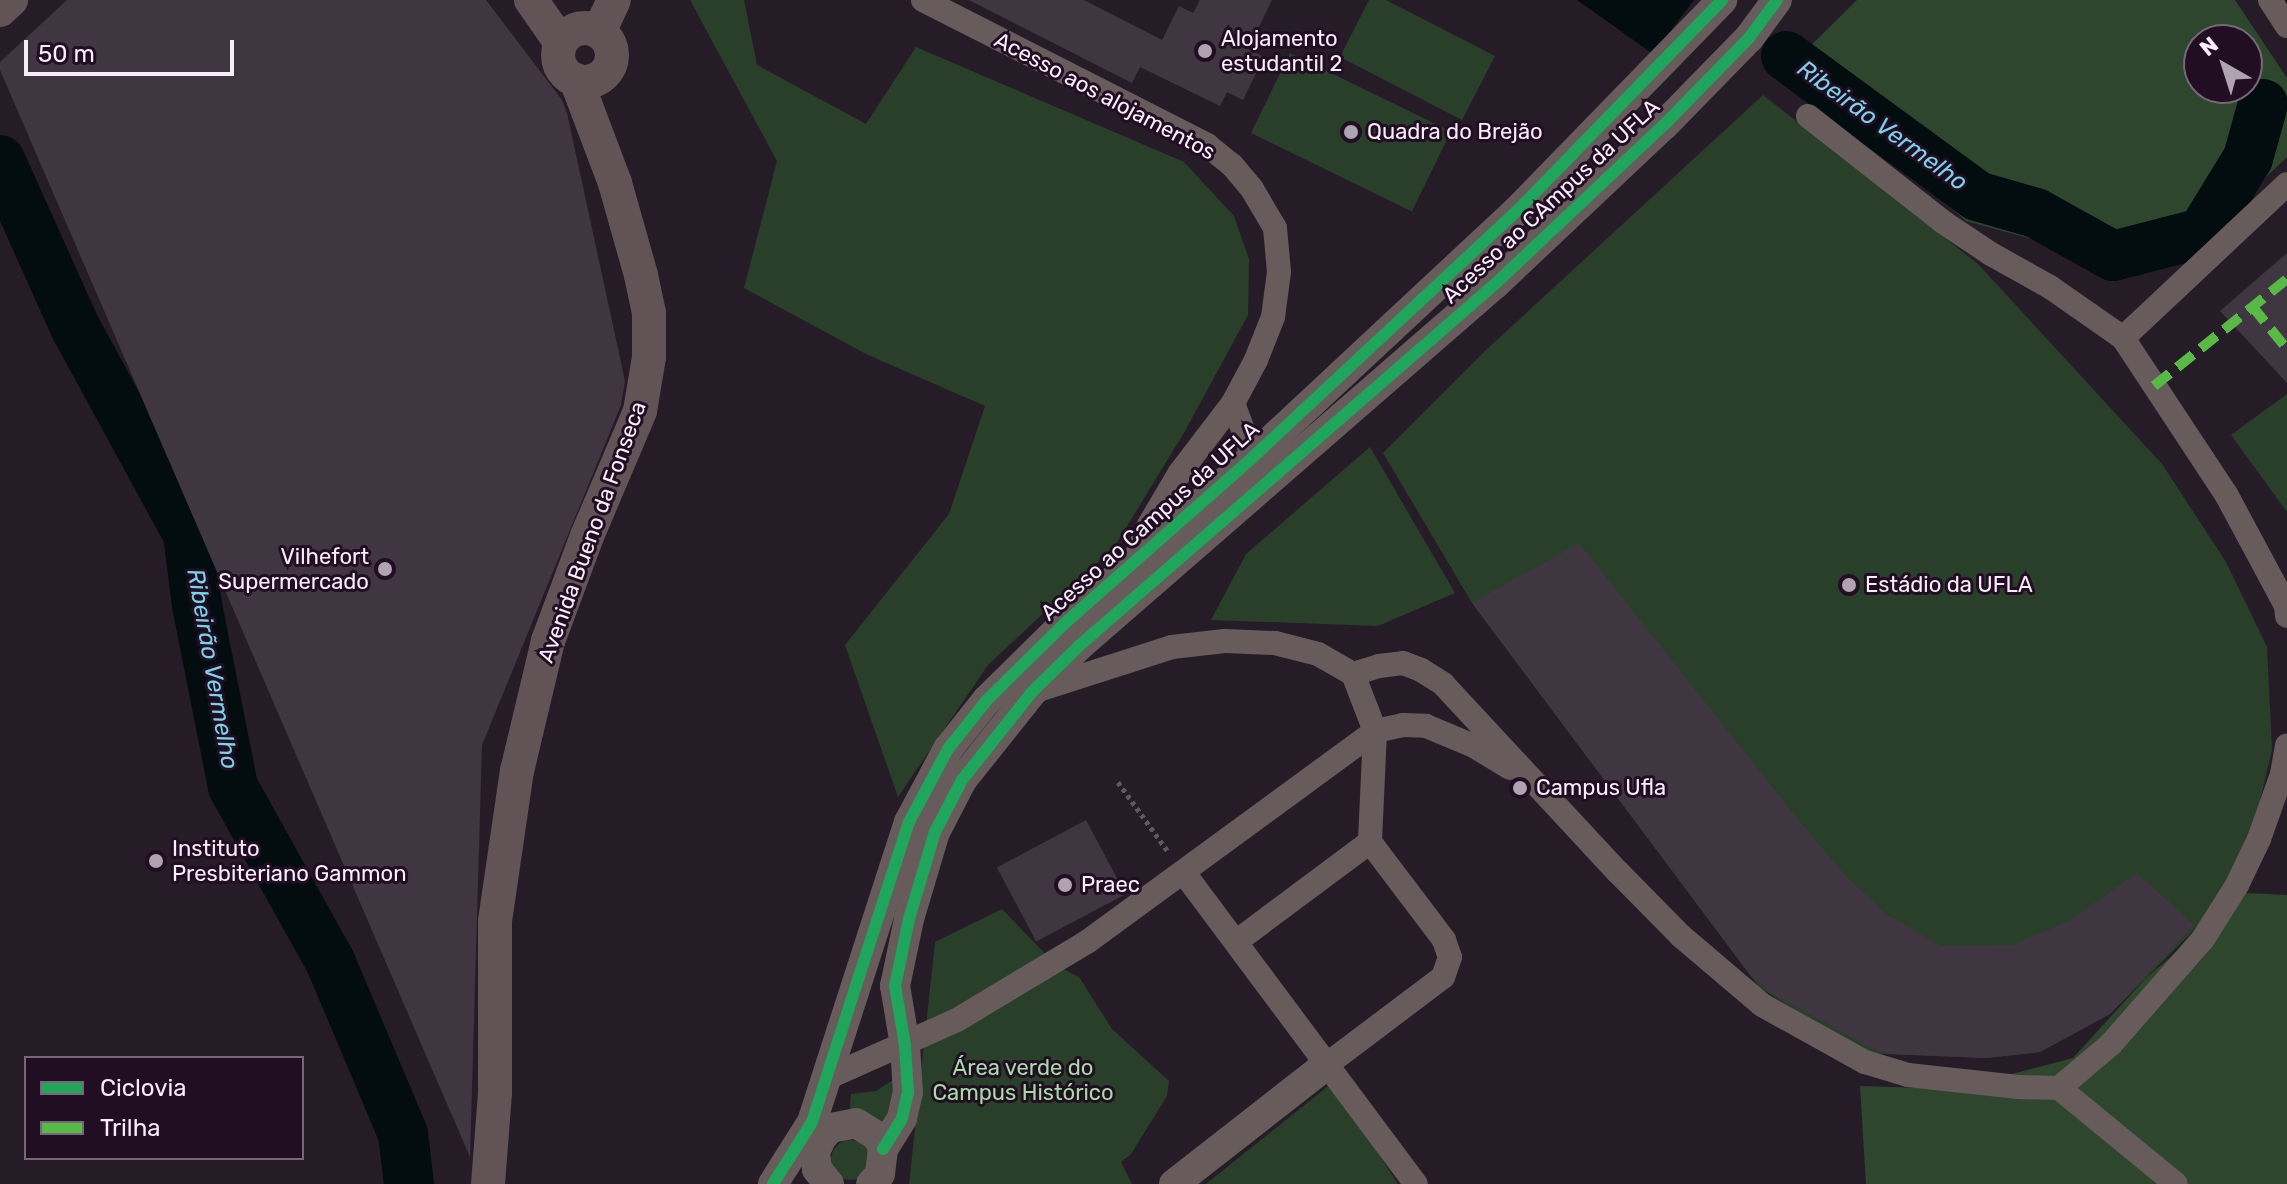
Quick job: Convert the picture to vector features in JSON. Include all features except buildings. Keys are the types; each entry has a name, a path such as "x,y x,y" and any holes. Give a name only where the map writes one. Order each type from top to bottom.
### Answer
{"main road":[{"path":"0,10 11,0"},
{"path":"531,0 561,43"},
{"path":"599,32 614,0"},
{"path":"582,28 599,32 610,45 608,70 593,81 576,80 562,69 561,43 567,35 582,28"},
{"name":"Avenida Bueno da Fonseca","path":"488,1184 495,1093 495,921 517,771 548,641 587,536 640,411 649,357 649,313 641,275 615,183 576,80"}],"street":[{"name":"Acesso aos alojamentos","path":"923,0 1207,145 1232,165 1252,189 1275,228 1279,272 1273,317 1233,403 1179,474 1149,525 1135,559"},
{"name":"Acesso ao Campus da UFLA","path":"773,1184 817,1130 829,1077 909,822 948,749 987,700 1135,559 1253,457 1518,210 1722,0"},
{"name":"Acesso ao CAmpus da UFLA","path":"883,1169 908,1093 905,1045 895,986 909,919 935,832 962,780 1032,692 1244,499 1495,284 1664,125 1749,38 1777,0"},
{"path":"2270,0 2287,26"},
{"path":"1808,116 1943,222 1991,254 2050,287 2123,338 2226,494 2286,606 2287,616"},
{"path":"2123,338 2287,184"},
{"path":"1233,403 1253,457"},
{"path":"1032,692 1172,647 1225,641 1275,643 1318,654 1353,674 1375,731 1370,842 1444,940 1450,957 1443,977 1174,1184"},
{"path":"1353,674 1403,663 1443,684 1478,718 1529,780 1681,936 1762,1005 1865,1062 1908,1075 2018,1087 2059,1088 2176,1184"},
{"path":"829,1077 957,1020 1024,982 1184,873 1375,731 1403,725 1426,726 1474,746 1529,780"},
{"path":"2059,1088 2111,1044 2203,939 2237,885 2259,839 2282,774 2287,745"},
{"path":"1237,941 1370,842"},
{"path":"1184,873 1329,1063 1416,1184"},
{"path":"829,1184 817,1169 817,1130 856,1123 878,1137 883,1169"}],"path":[{"path":"1118,782 1184,873"}],"green space":[{"path":"690,0 744,0 757,65 866,124 916,47 1184,162 1234,216 1249,259 1248,315 1185,431 1115,546 988,665 898,797 845,645 949,514 985,406 866,354 744,288 777,161"},
{"name":"Quadra do Brejão","path":"1369,0 1386,0 1495,56 1462,120 1340,57"},
{"path":"1857,0 2235,0 2251,24 2183,24 2183,104 2263,104 2263,42 2287,78 2287,157 2204,236 2152,266 2113,261 1966,221 1792,64"},
{"name":"Quadra do Brejão","path":"1290,53 1451,131 1412,211 1251,133"},
{"name":"Estádio da UFLA","path":"1763,95 1978,264 2162,464 2226,562 2267,647 2272,750 2250,843 2197,927 2110,1014 2040,1052 1986,1058 1862,1053 1759,987 1472,603 1383,453 1486,350"},
{"path":"2287,394 2287,512 2231,435"},
{"path":"1370,447 1455,593 1378,626 1211,620 1246,554"},
{"path":"2246,893 2287,895 2287,1184 1866,1184 1860,1086 1955,1089 2073,1058 2146,978"},
{"name":"Área verde do Campus Histórico","path":"1002,909 1057,966 1079,977 1112,1029 1169,1081 1167,1096 1131,1154 1121,1162 1132,1184 909,1184 935,942"},
{"path":"896,1078 888,1132 849,1119 851,1094 876,1091"},
{"path":"1332,1083 1398,1184 1206,1184"},
{"path":"851,1140 865,1146 871,1160 865,1174 851,1180 837,1174 831,1160 837,1146"}],"shaded area":[{"path":"1577,0 1694,0 1653,54"}],"waterway":[{"name":"Ribeirão Vermelho","path":"1786,56 1977,196 2036,213 2113,256 2202,233 2248,158 2263,104"},
{"name":"Ribeirão Vermelho","path":"0,160 75,327 188,534 197,605 233,787 330,961 403,1134 409,1184"}],"marked path":[{"path":"2154,386 2287,279"},
{"path":"2252,306 2287,349"}],"cycle path":[{"path":"773,1184 812,1122 909,822 948,749 987,700 1065,623 1253,457 1518,210 1722,0"},
{"path":"883,1149 902,1118 908,1093 905,1045 895,986 909,919 935,832 962,780 1032,692 1080,645 1495,284 1664,125 1749,38 1777,0"}],"place":[{"name":"Alojamento estudantil 2","path":"1205,51"},
{"name":"Quadra do Brejão","path":"1351,132"},
{"name":"Vilhefort Supermercado","path":"385,569"},
{"name":"Estádio da UFLA","path":"1849,585"},
{"name":"Campus Ufla","path":"1520,788"},
{"name":"Instituto Presbiteriano Gammon","path":"156,861"},
{"name":"Praec","path":"1065,885"}]}
